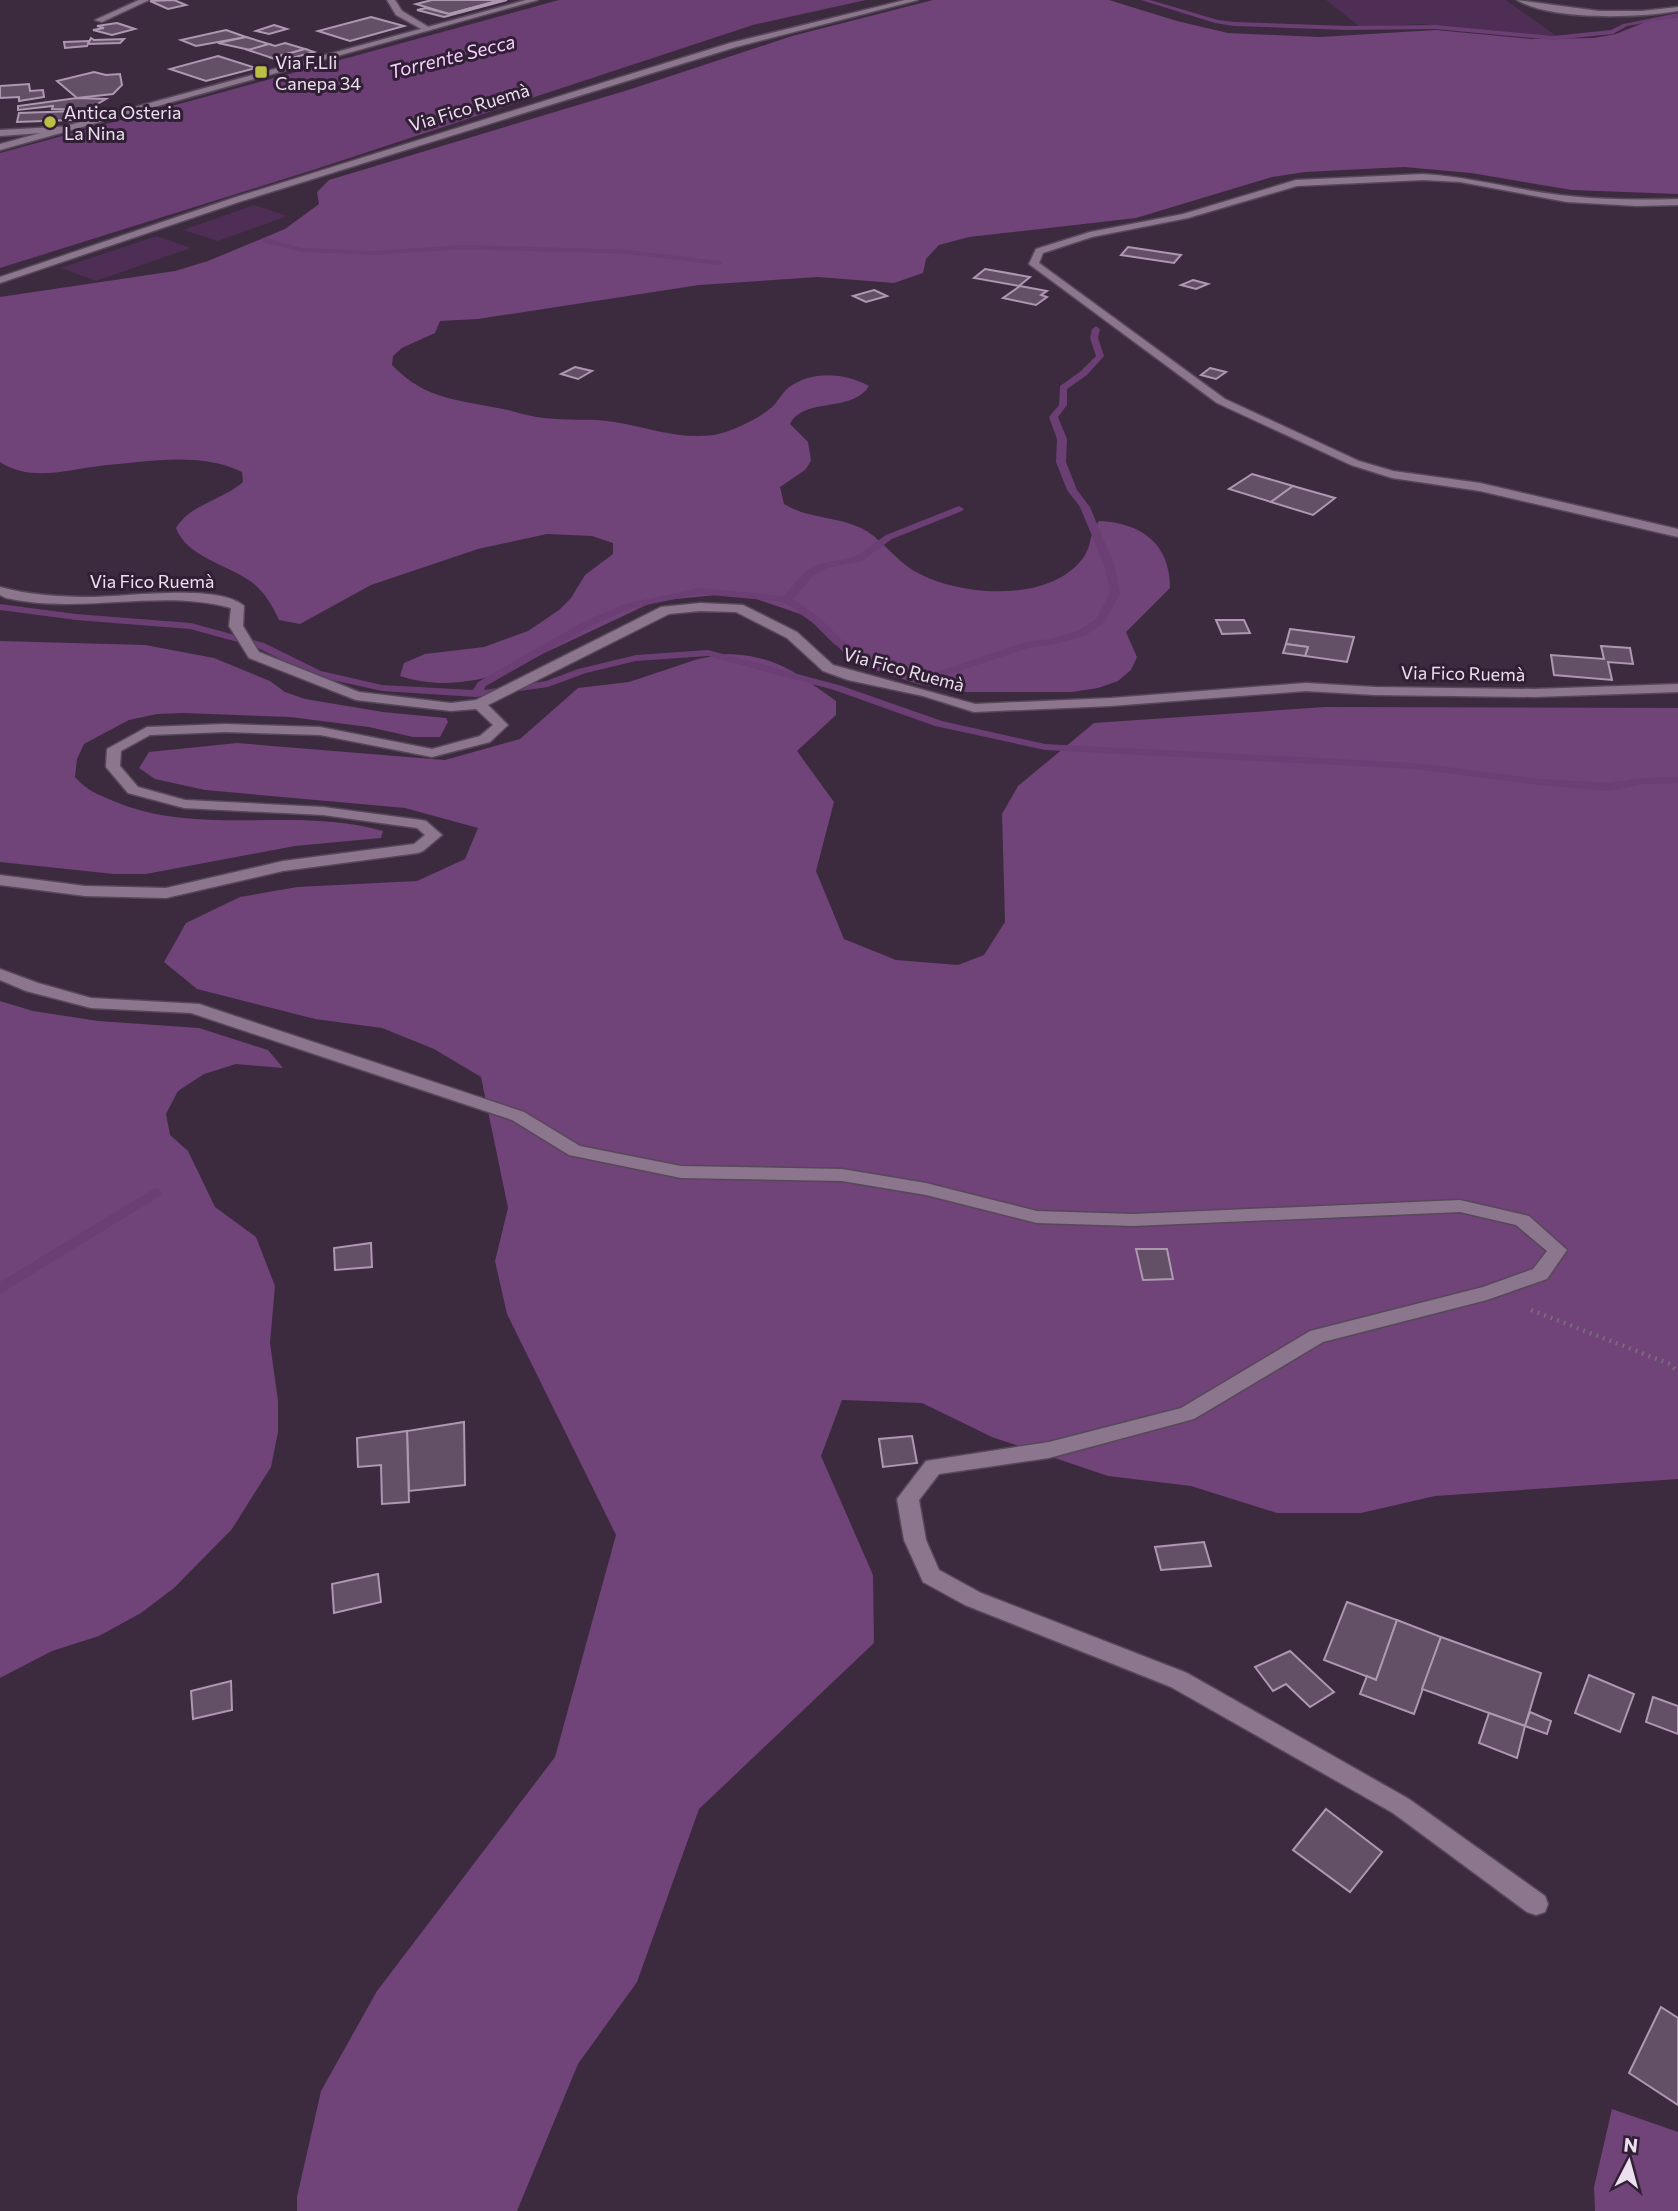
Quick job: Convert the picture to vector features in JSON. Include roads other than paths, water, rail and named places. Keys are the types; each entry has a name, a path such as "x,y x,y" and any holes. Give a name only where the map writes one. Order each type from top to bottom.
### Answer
{"street":[{"path":"99,20 145,0"},
{"path":"391,0 399,13 428,29"},
{"path":"0,147 534,0"},
{"name":"Via Fico Ruemà","path":"0,280 236,200 698,56 816,23 914,0"},
{"path":"1521,0 1557,8 1657,13 1678,9"},
{"path":"0,133 70,128"},
{"path":"1678,202 1637,203 1567,199 1460,179 1423,177 1296,183 1185,216 1090,235 1055,245 1039,251 1034,264 1221,401 1355,463 1392,474 1480,487 1678,533"},
{"name":"Via Fico Ruemà","path":"0,591 11,596 90,601 175,597 224,601 238,606 236,626 254,655 356,696 452,707 479,704 666,610 700,607 738,608 792,635 828,668 974,708 1111,702 1306,687 1375,691 1534,693 1678,688"},
{"path":"0,880 85,891 166,893 283,866 418,848 434,835 421,824 323,811 184,804 134,790 113,768 114,749 147,731 225,728 320,731 432,753 485,739 500,724 479,704"},
{"path":"0,974 32,987 91,1003 193,1008 518,1116 575,1151 681,1172 842,1175 926,1189 1037,1217 1133,1220 1460,1206 1522,1220 1558,1250 1540,1274 1487,1293 1317,1336 1187,1414 1049,1450 933,1467 908,1499 915,1540 931,1576 973,1599 1179,1680 1401,1806 1536,1904"}],"water":[{"name":"Torrente Secca","path":"559,0 866,0 753,25 316,169 0,268 0,153"}],"waterway":[{"path":"1144,0 1217,22 1234,24 1347,28 1435,27 1553,38 1613,32 1625,25 1678,15"},
{"path":"265,240 302,250 375,253 463,247 628,252 719,263"},
{"path":"787,599 817,621 838,642 870,661 912,674 938,675 1030,644 1051,642 1082,633 1100,621 1115,593 1110,567 1085,507 1072,490 1061,462 1062,439 1053,417 1063,405 1063,388 1084,373 1100,356 1094,338 1096,329"},
{"path":"787,599 809,574 824,566 858,559 889,537 959,509"},
{"path":"476,694 482,684 589,623 629,606 699,591 787,599"},
{"path":"0,607 76,617 191,626 260,645 318,674 382,688 476,694"},
{"path":"476,694 548,684 582,671 636,658 708,653 838,688 939,724 1045,747 1415,766 1540,782 1609,787 1642,781 1678,780"},
{"path":"0,1289 155,1193"}],"place":[{"name":"Via F.Lli Canepa 34","path":"261,72"},
{"name":"Antica Osteria La Nina","path":"50,122"}]}
